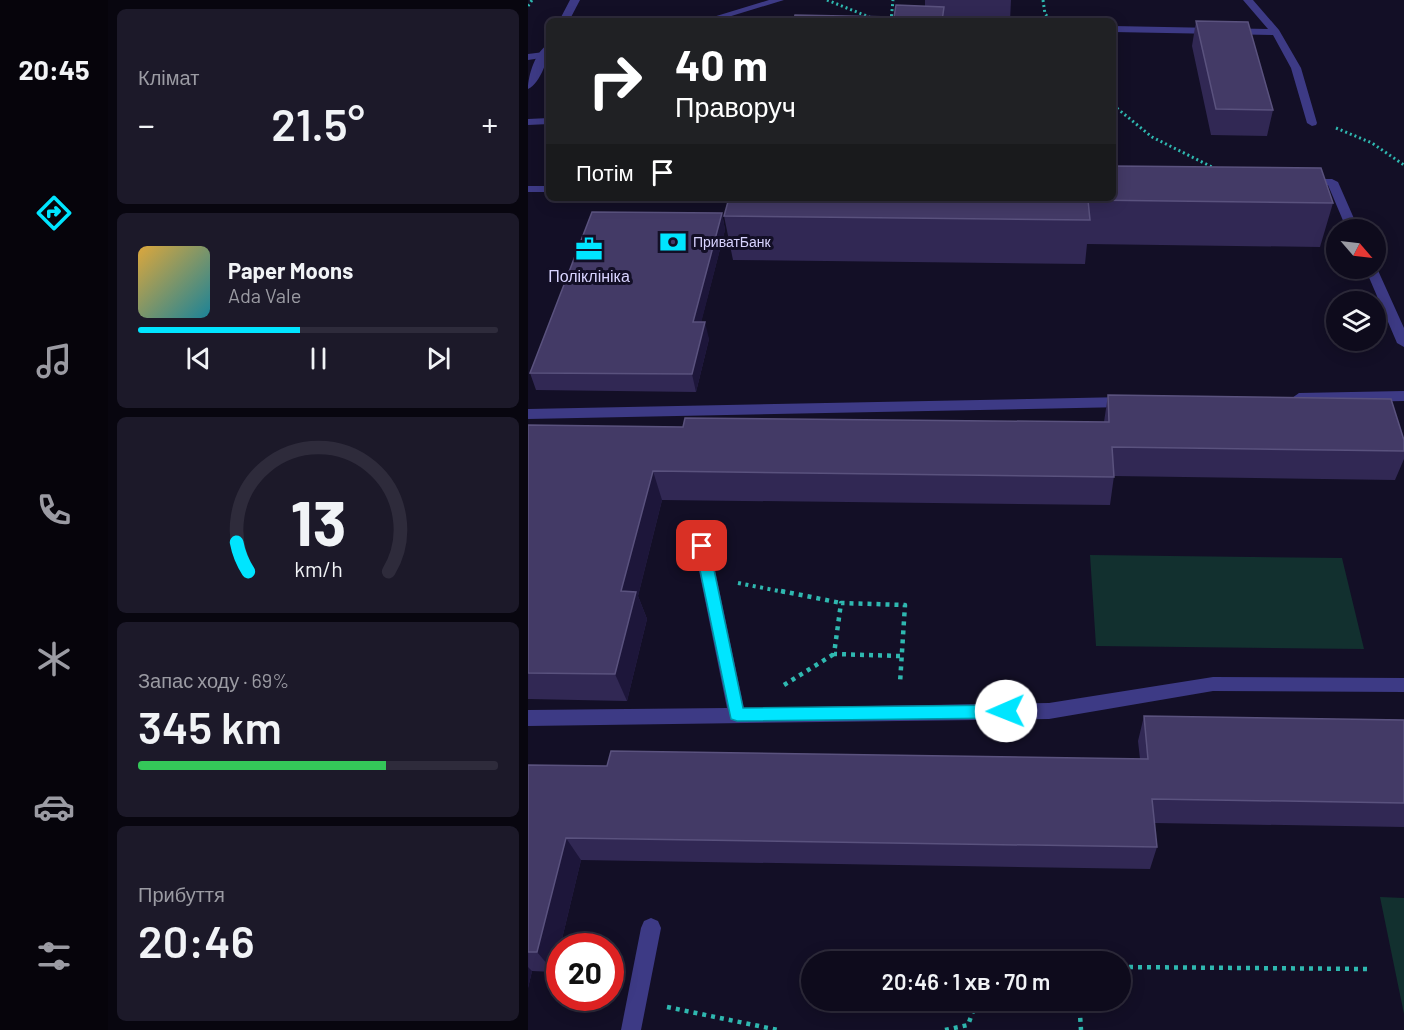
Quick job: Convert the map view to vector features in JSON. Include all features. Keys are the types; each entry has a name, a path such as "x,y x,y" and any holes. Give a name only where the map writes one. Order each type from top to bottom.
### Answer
{"street":[{"path":"566,18 575,0"},
{"path":"716,18 779,0"},
{"path":"1248,0 1276,32 1296,68 1312,123"},
{"path":"1116,29 1276,32"},
{"path":"528,57 546,51"},
{"path":"528,86 546,53"},
{"path":"528,122 546,121"},
{"path":"1288,183 1332,182 1348,219"},
{"path":"528,189 546,189"},
{"path":"1376,279 1404,343"},
{"path":"1286,399 1404,396"},
{"path":"528,414 1144,401"},
{"path":"702,546 737,715"},
{"path":"528,718 1049,711 1213,684 1404,685"},
{"path":"631,1030 651,928"}],"path":[{"path":"528,6 532,0"},
{"path":"827,0 872,18"},
{"path":"891,18 893,0"},
{"path":"1043,0 1045,14 1049,18"},
{"path":"1116,107 1152,137 1224,173"},
{"path":"1312,123 1335,128 1372,143 1404,165"},
{"path":"708,577 841,603 905,605 900,656 834,654 841,603"},
{"path":"1131,967 1370,969"},
{"path":"637,1001 778,1030"},
{"path":"945,1030 968,1025 973,1011"},
{"path":"1080,1011 1081,1030"}],"green space":[{"path":"1090,555 1342,558 1364,649 1096,646"},
{"path":"1380,897 1404,898 1404,1014"}],"building":[{"path":"896,5 944,7 942,18 794,18 795,15 894,17"},
{"path":"1196,21 1248,22 1273,110 1216,109"},
{"path":"1116,166 1321,168 1333,203 1116,200"},
{"path":"728,201 1088,201 1090,220 724,216"},
{"path":"592,212 722,213 693,322 705,322 692,374 530,373"},
{"path":"1108,395 1391,399 1404,440 1404,451 1112,447 1114,477 653,471 621,591 636,592 615,674 528,673 528,425 683,427 685,418 1109,422"},
{"path":"1144,716 1404,720 1404,803 1152,799 1157,847 566,838 537,952 528,952 528,765 607,766 611,751 1148,759"}],"place":[{"name":"ПриватБанк","path":"673,242"},
{"name":"Поліклініка","path":"589,249"}],"route":[{"path":"702,546 737,715 1006,711"}]}
